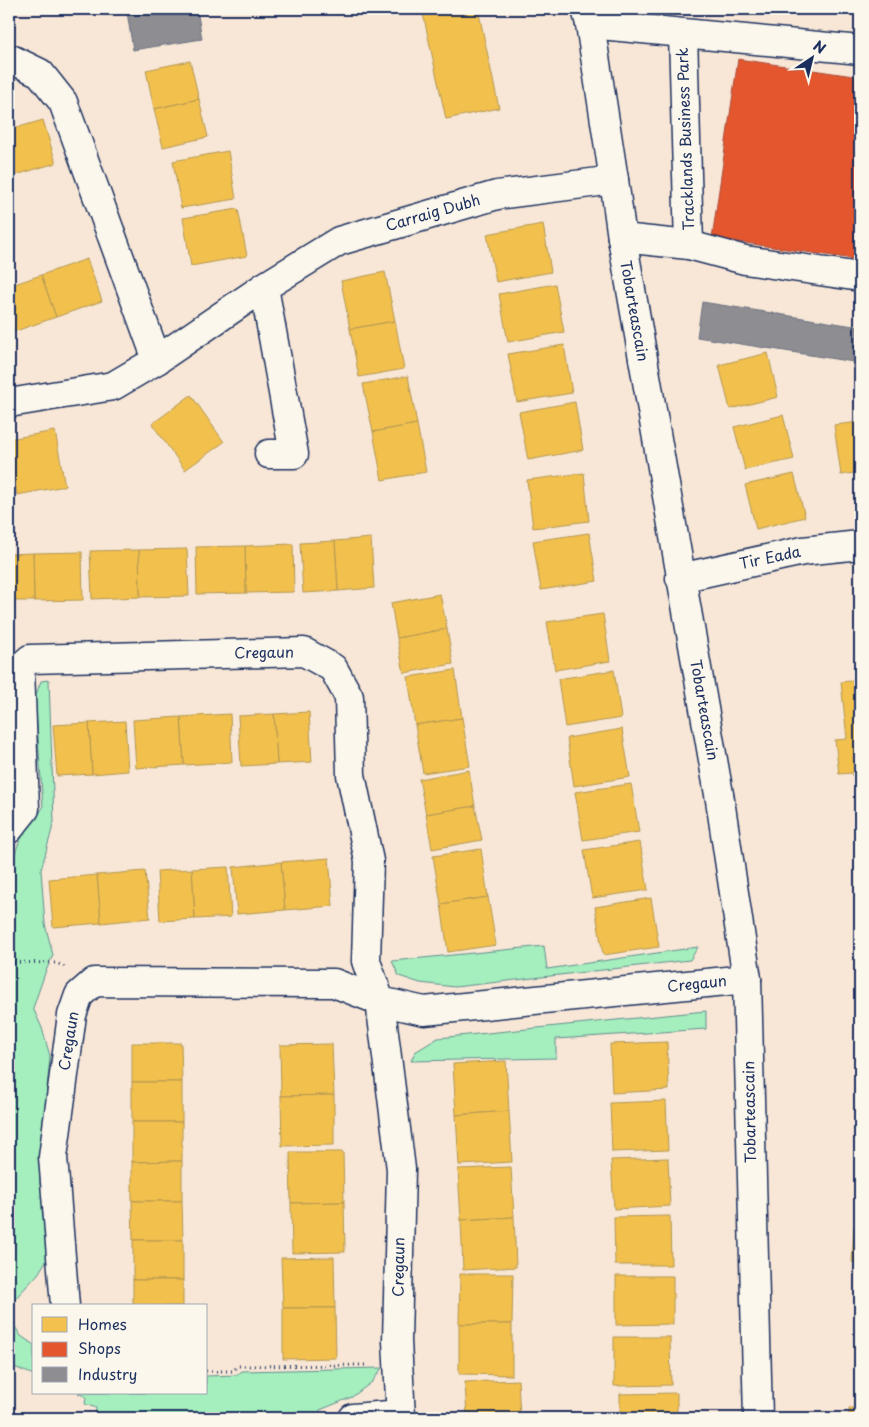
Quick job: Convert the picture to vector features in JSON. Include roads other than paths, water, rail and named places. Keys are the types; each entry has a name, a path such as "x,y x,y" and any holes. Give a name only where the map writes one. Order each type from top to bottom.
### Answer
{"street":[{"name":"Tracklands Business Park","path":"588,16 683,34 860,50"},
{"name":"Tobarteascain","path":"588,16 622,238 720,800 747,979 758,1418"},
{"name":"Tracklands Business Park","path":"683,34 689,245"},
{"path":"9,58 40,73 63,102 157,360"},
{"name":"Carraig Dubh","path":"9,403 113,386 157,360 264,287 339,240 497,195 614,180"},
{"name":"Tracklands Business Park","path":"622,238 689,245 744,260 860,277"},
{"path":"264,287 294,454 269,454"},
{"name":"Tir Eada","path":"680,578 803,551 860,545"},
{"name":"Cregaun","path":"9,829 25,809 20,668 30,659 304,652 333,668 349,697 351,775 369,861 366,961 380,1001 401,1169 397,1340 401,1416 353,1418"},
{"name":"Cregaun","path":"65,1304 53,1157 72,1015 79,995 94,982 334,984 380,1001 424,1011 747,979"}]}
